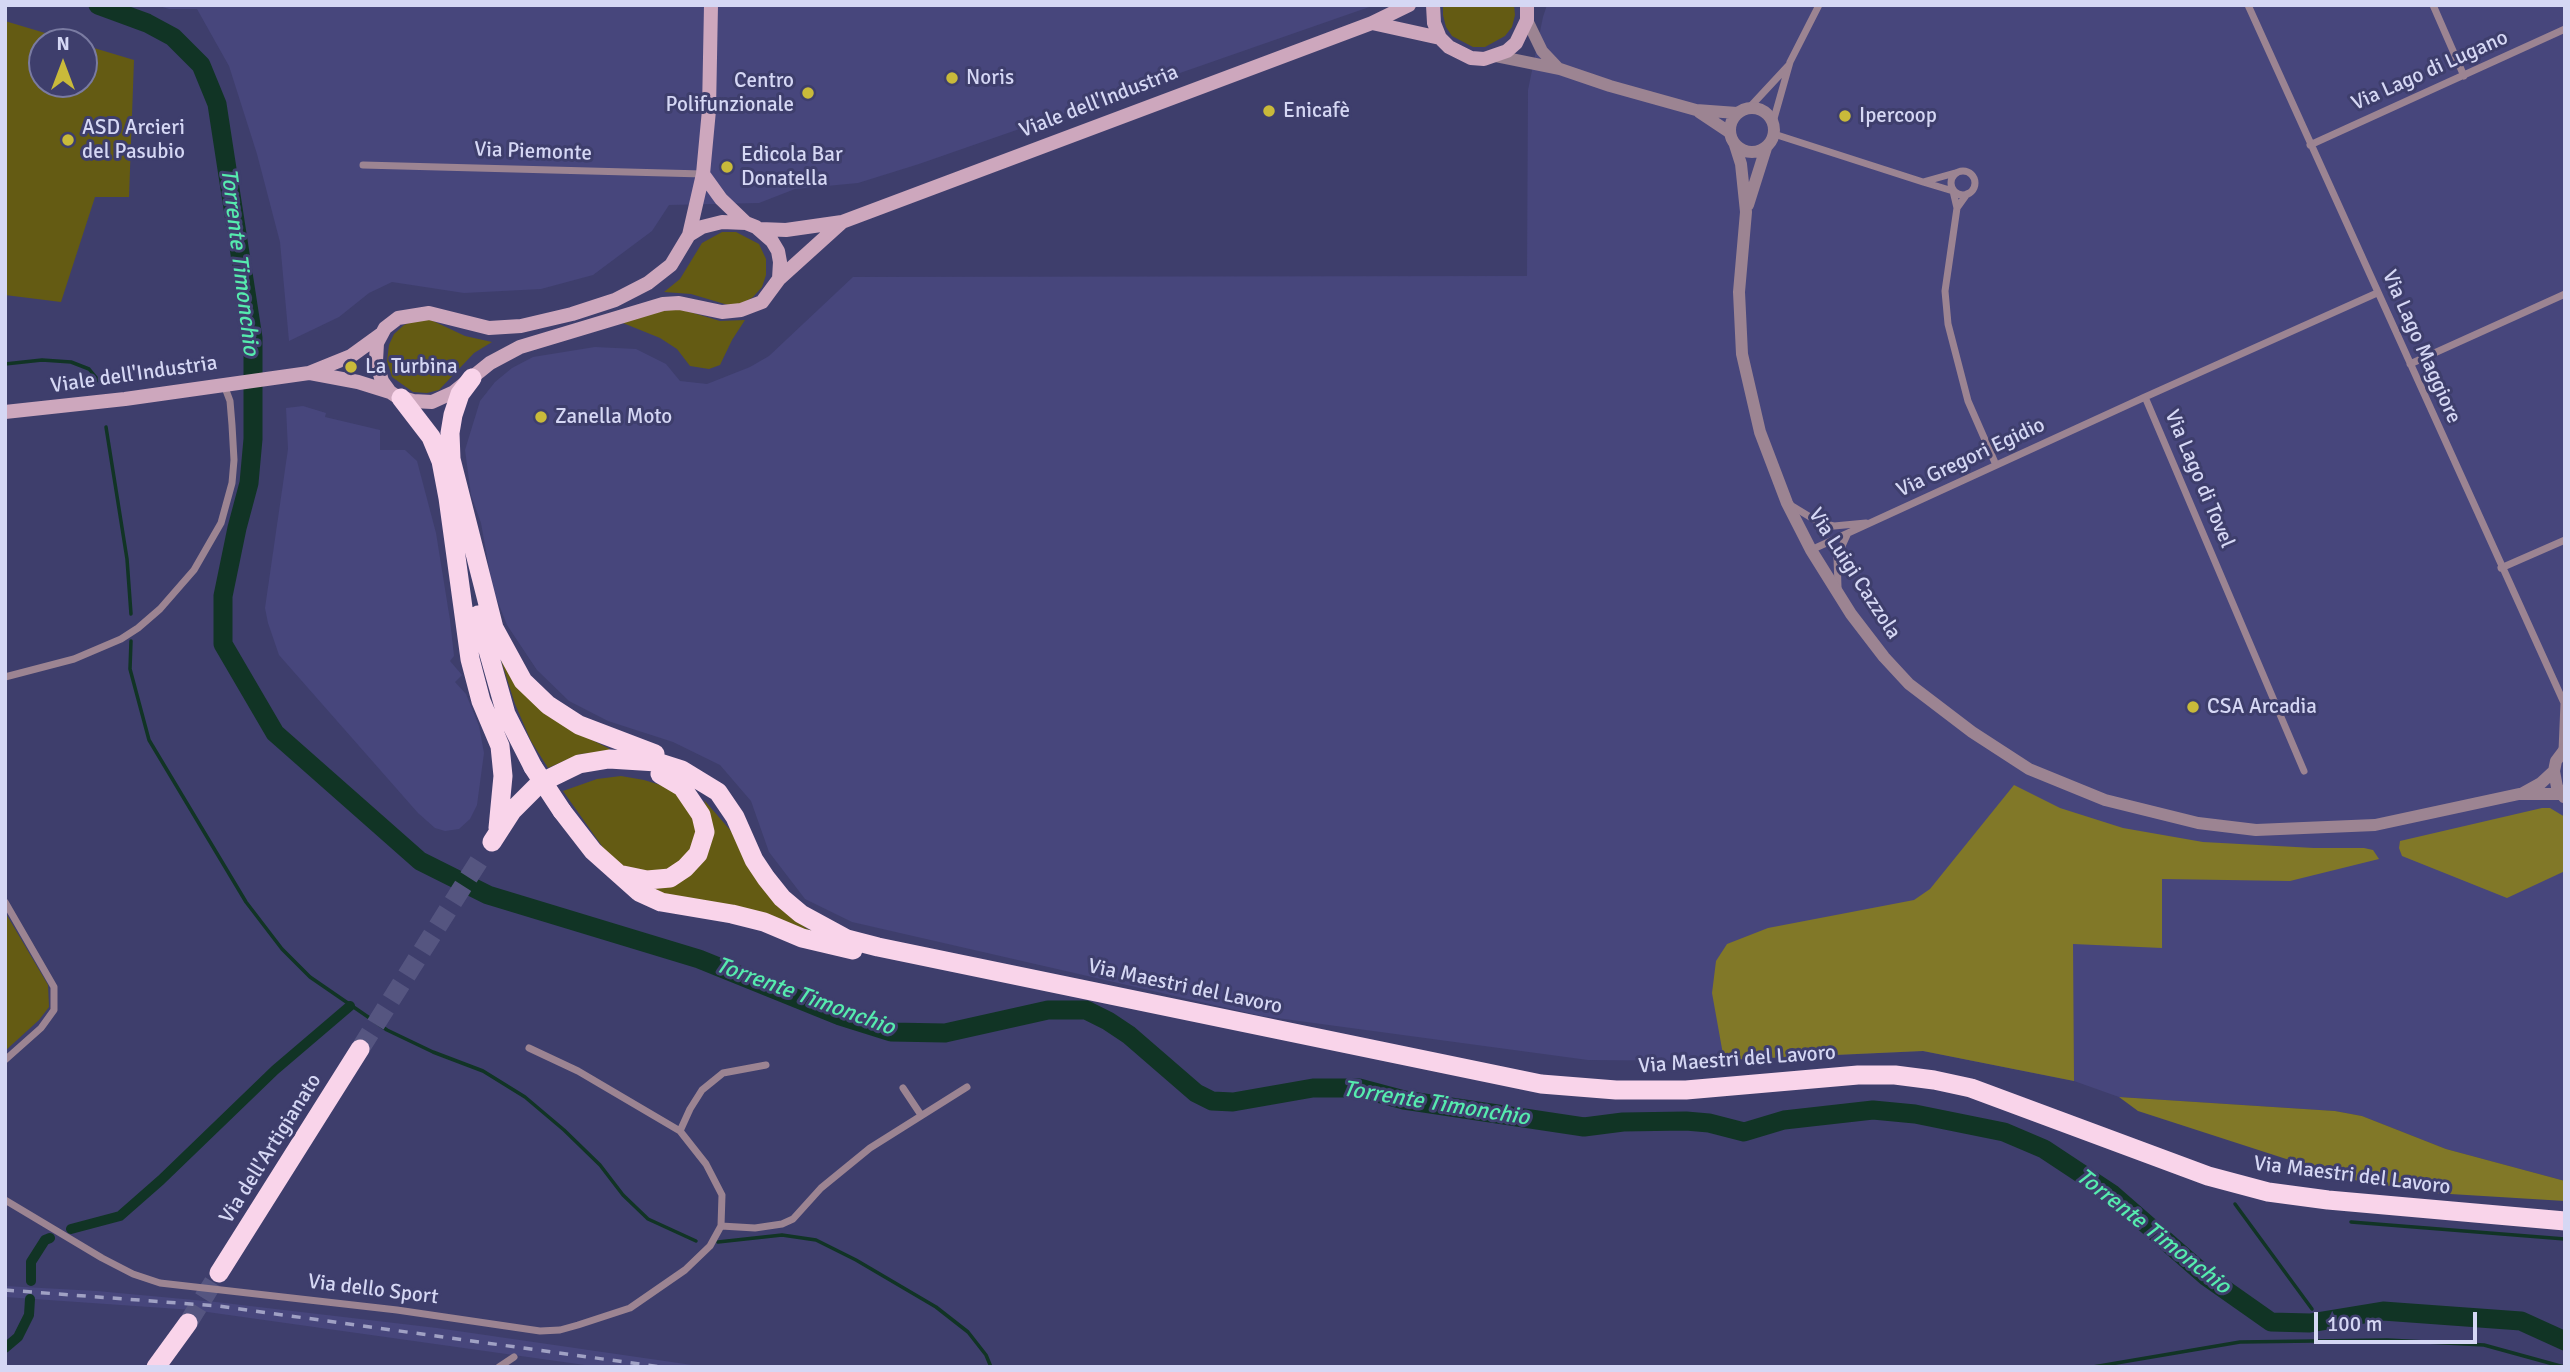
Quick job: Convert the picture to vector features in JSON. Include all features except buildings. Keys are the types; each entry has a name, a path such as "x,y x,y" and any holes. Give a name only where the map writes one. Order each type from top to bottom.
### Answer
{"highway":[{"path":"472,378 460,394 455,407 446,460 448,498 470,659 481,701 500,746 503,776 491,843"},
{"path":"395,395 431,437 446,460 494,628 523,681 548,705 579,725 676,761 698,773 718,792 745,837"},
{"path":"446,460 478,617 506,714 533,767 562,811 586,843 612,870 639,892 662,902 764,922 802,938 846,949 939,967 989,970"},
{"path":"491,843 512,811 540,783 579,764 609,759 657,762 682,770 718,792"},
{"path":"491,843 534,801 581,774 611,770 660,774 688,783 716,804 745,837"},
{"path":"612,870 632,878 670,878 685,868 698,854 705,832 701,815 682,787 660,774"},
{"name":"Via Maestri del Lavoro","path":"745,837 754,860 782,898 801,914 847,939 878,947 1541,1084 1616,1090 1686,1090 1858,1075 1895,1075 1934,1080 1971,1088 2208,1176 2268,1192 2328,1200 2565,1221"},
{"name":"Via dell'Artigianato","path":"219,1273 360,1049"},
{"path":"156,1367 188,1324"}],"main road":[{"path":"689,235 703,174 709,110 711,5"},
{"name":"Viale dell'Industria","path":"5,412 125,399 309,373 351,356 398,318 419,313 434,313 489,328 506,328 564,316 609,302 660,275 676,259 689,235 702,227 728,221 746,223 760,229 786,230 842,222 1372,23 1409,5"},
{"path":"1433,5 1434,23 1440,38 1449,47 1471,58 1496,56 1517,43 1527,13"},
{"path":"1372,23 1440,38"},
{"path":"703,174 746,223"},
{"name":"Viale dell'Industria","path":"309,373 358,382 413,401 432,402 454,392 490,363 520,347 656,305 674,303 722,312 747,308 762,302 779,279 842,222"},
{"path":"760,229 778,251 779,279"},
{"path":"380,335 376,361 383,381 395,395"}],"street":[{"path":"1696,110 1729,132 1740,149 1753,152 1766,148 1774,128 1790,62 1819,5"},
{"name":"Via Lago Maggiore","path":"2248,5 2564,704 2563,751"},
{"path":"2433,5 2464,76"},
{"path":"1527,13 1542,51 1560,69"},
{"name":"Via Lago di Lugano","path":"2310,145 2565,29"},
{"path":"1496,56 1560,69 1696,110 1761,109 1774,128 1959,195 1967,194"},
{"path":"1729,132 1730,125 1743,110 1790,62"},
{"name":"Via Luigi Cazzola","path":"1735,145 1741,164 1746,212 1740,292 1742,354 1760,432 1787,503 1811,550 1884,657 1909,684 1972,732 2029,769 2105,800 2198,823 2256,830 2375,825 2519,794 2541,783 2554,771"},
{"name":"Via Luigi Cazzola","path":"1746,212 1766,148"},
{"name":"Via Piemonte","path":"363,166 703,174"},
{"path":"1923,182 1963,171 1973,177 1975,185 1957,208"},
{"path":"1955,173 1951,179 1957,208 1945,291 1948,324 1968,401 1996,465"},
{"name":"Via Lago di Tovel","path":"2304,771 2145,397 2377,293"},
{"path":"2410,364 2565,294"},
{"path":"5,677 66,662 121,639 147,621 194,570 221,523 232,483 233,437 228,384"},
{"name":"Via Gregori Egidio","path":"1811,550 2145,397"},
{"path":"1787,503 1820,523 1834,526 1873,522"},
{"path":"1838,593 1837,556 1847,534"},
{"path":"2501,568 2565,540"},
{"path":"2554,771 2563,751"},
{"name":"Via Luigi Cazzola","path":"2554,771 2557,787 2563,796"},
{"name":"Via Luigi Cazzola","path":"2519,794 2563,796"},
{"path":"5,902 54,987 54,1010 41,1028 5,1060"},
{"path":"529,1048 578,1070 680,1131 706,1164 722,1195 721,1226 755,1228 782,1224 793,1219 840,1171 889,1134 967,1087"},
{"path":"680,1131 702,1090 723,1073 766,1065"},
{"path":"903,1088 921,1115"},
{"name":"Via dello Sport","path":"5,1200 112,1264 160,1283 397,1310 540,1331 569,1328 630,1308 685,1270 710,1246 721,1226"},
{"path":"499,1367 514,1357"}],"shaded area":[{"path":"156,5 1375,5 858,183 795,189 759,203 669,205 652,231 593,275 541,289 464,293 392,282 369,293 339,317 289,341 280,242 257,154 229,66 197,9 169,9"},
{"path":"1443,5 1514,5 1515,15 1512,27 1505,36 1485,47 1473,47 1452,36 1446,27"},
{"path":"1547,5 2565,5 2565,1181 2446,1149 2362,1116 2335,1111 2119,1097 2074,1081 1923,1051 1710,1061 1588,1060 1262,1016 852,922 805,899 769,852 751,801 720,765 673,742 608,721 569,701 537,670 507,625 493,590 481,523 471,495 465,450 480,401 495,382 512,368 533,357 595,347 636,349 666,364 680,381 707,384 750,367 769,356 853,277 1527,276 1528,90"},
{"name":"ASD Arcieri del Pasubio","path":"5,21 28,28 28,98 98,98 98,49 134,60 129,197 95,197 61,302 5,295"},
{"path":"722,232 736,232 759,244 766,259 766,275 762,287 753,297 740,305 728,305 691,294 664,292 680,279 702,243"},
{"path":"680,309 720,321 745,320 720,365 709,369 690,366 677,349 660,338 618,321 651,312"},
{"path":"418,319 431,320 465,336 492,342 474,353 439,390 413,392 392,377 387,361 394,334 404,325"},
{"path":"303,406 326,413 325,417 380,430 380,450 405,450 417,461 436,533 454,656 450,661 462,675 455,682 466,694 479,726 484,753 477,805 470,819 459,829 445,831 435,828 418,813 279,655 265,608 288,449 286,408"},
{"path":"500,657 570,729 610,749 607,752 580,754 548,768 531,741 515,704"},
{"path":"621,776 667,787 684,800 694,820 697,836 691,853 662,874 623,866 604,849 563,791 597,779"},
{"path":"2014,785 2060,808 2123,828 2203,842 2364,848 2373,850 2379,859 2290,881 2162,879 2162,948 2073,944 2074,1081 1923,1051 1724,1060 1712,993 1716,961 1727,944 1768,928 1914,900 1930,889"},
{"path":"704,800 731,831 775,903 806,928 829,940 680,902 646,889 676,882 710,818"},
{"path":"2550,808 2565,817 2565,871 2507,898 2402,856 2399,848 2400,841"},
{"path":"5,912 48,985 49,1007 39,1020 5,1051"},
{"path":"2119,1097 2335,1111 2362,1116 2446,1149 2565,1181 2565,1201 2434,1193 2348,1179 2138,1111"},
{"path":"5,1286 216,1302 437,1328 706,1367 599,1367 193,1310 5,1297"}],"waterway":[{"name":"Torrente Timonchio","path":"98,5 147,23 173,37 201,65 217,104 253,338 253,439 249,483 223,596 223,644 275,733 420,861 488,895 699,959 840,1016 891,1032 945,1033 1048,1010 1086,1010 1129,1035 1196,1093 1212,1101 1233,1102 1313,1088 1359,1088 1404,1100 1584,1127 1623,1122 1686,1121 1709,1123 1744,1132 1784,1120 1873,1110 1915,1114 2004,1132 2044,1149 2112,1194 2207,1277 2271,1322 2310,1323 2383,1311 2521,1321 2565,1341"},
{"path":"5,364 42,360 71,362 89,369 99,381"},
{"path":"106,427 127,559 131,614"},
{"path":"131,641 130,669 149,740 246,902 282,949 310,977 387,1030 433,1052 483,1071 525,1097 600,1165 623,1195 648,1219 696,1241"},
{"path":"71,1229 120,1216 275,1070 350,1006"},
{"path":"2235,1204 2312,1309"},
{"path":"2351,1222 2565,1239"},
{"path":"718,1242 782,1235 816,1240 936,1307 968,1332 986,1355 991,1367"},
{"path":"31,1281 31,1262 45,1240 50,1238"},
{"path":"5,1348 18,1337 29,1315 30,1299"},
{"path":"2093,1367 2240,1342 2387,1340 2484,1345 2564,1367"}],"tunnel":[{"path":"360,1049 484,853"},
{"path":"188,1323 219,1273"}],"railway":[{"path":"5,1290 218,1306 661,1367"}],"place":[{"name":"Noris","path":"952,78"},
{"name":"Centro Polifunzionale","path":"808,93"},
{"name":"Enicafè","path":"1269,111"},
{"name":"Ipercoop","path":"1845,116"},
{"name":"ASD Arcieri del Pasubio","path":"68,140"},
{"name":"Edicola Bar Donatella","path":"727,167"},
{"name":"La Turbina","path":"351,367"},
{"name":"Zanella Moto","path":"541,417"},
{"name":"CSA Arcadia","path":"2193,707"}]}
